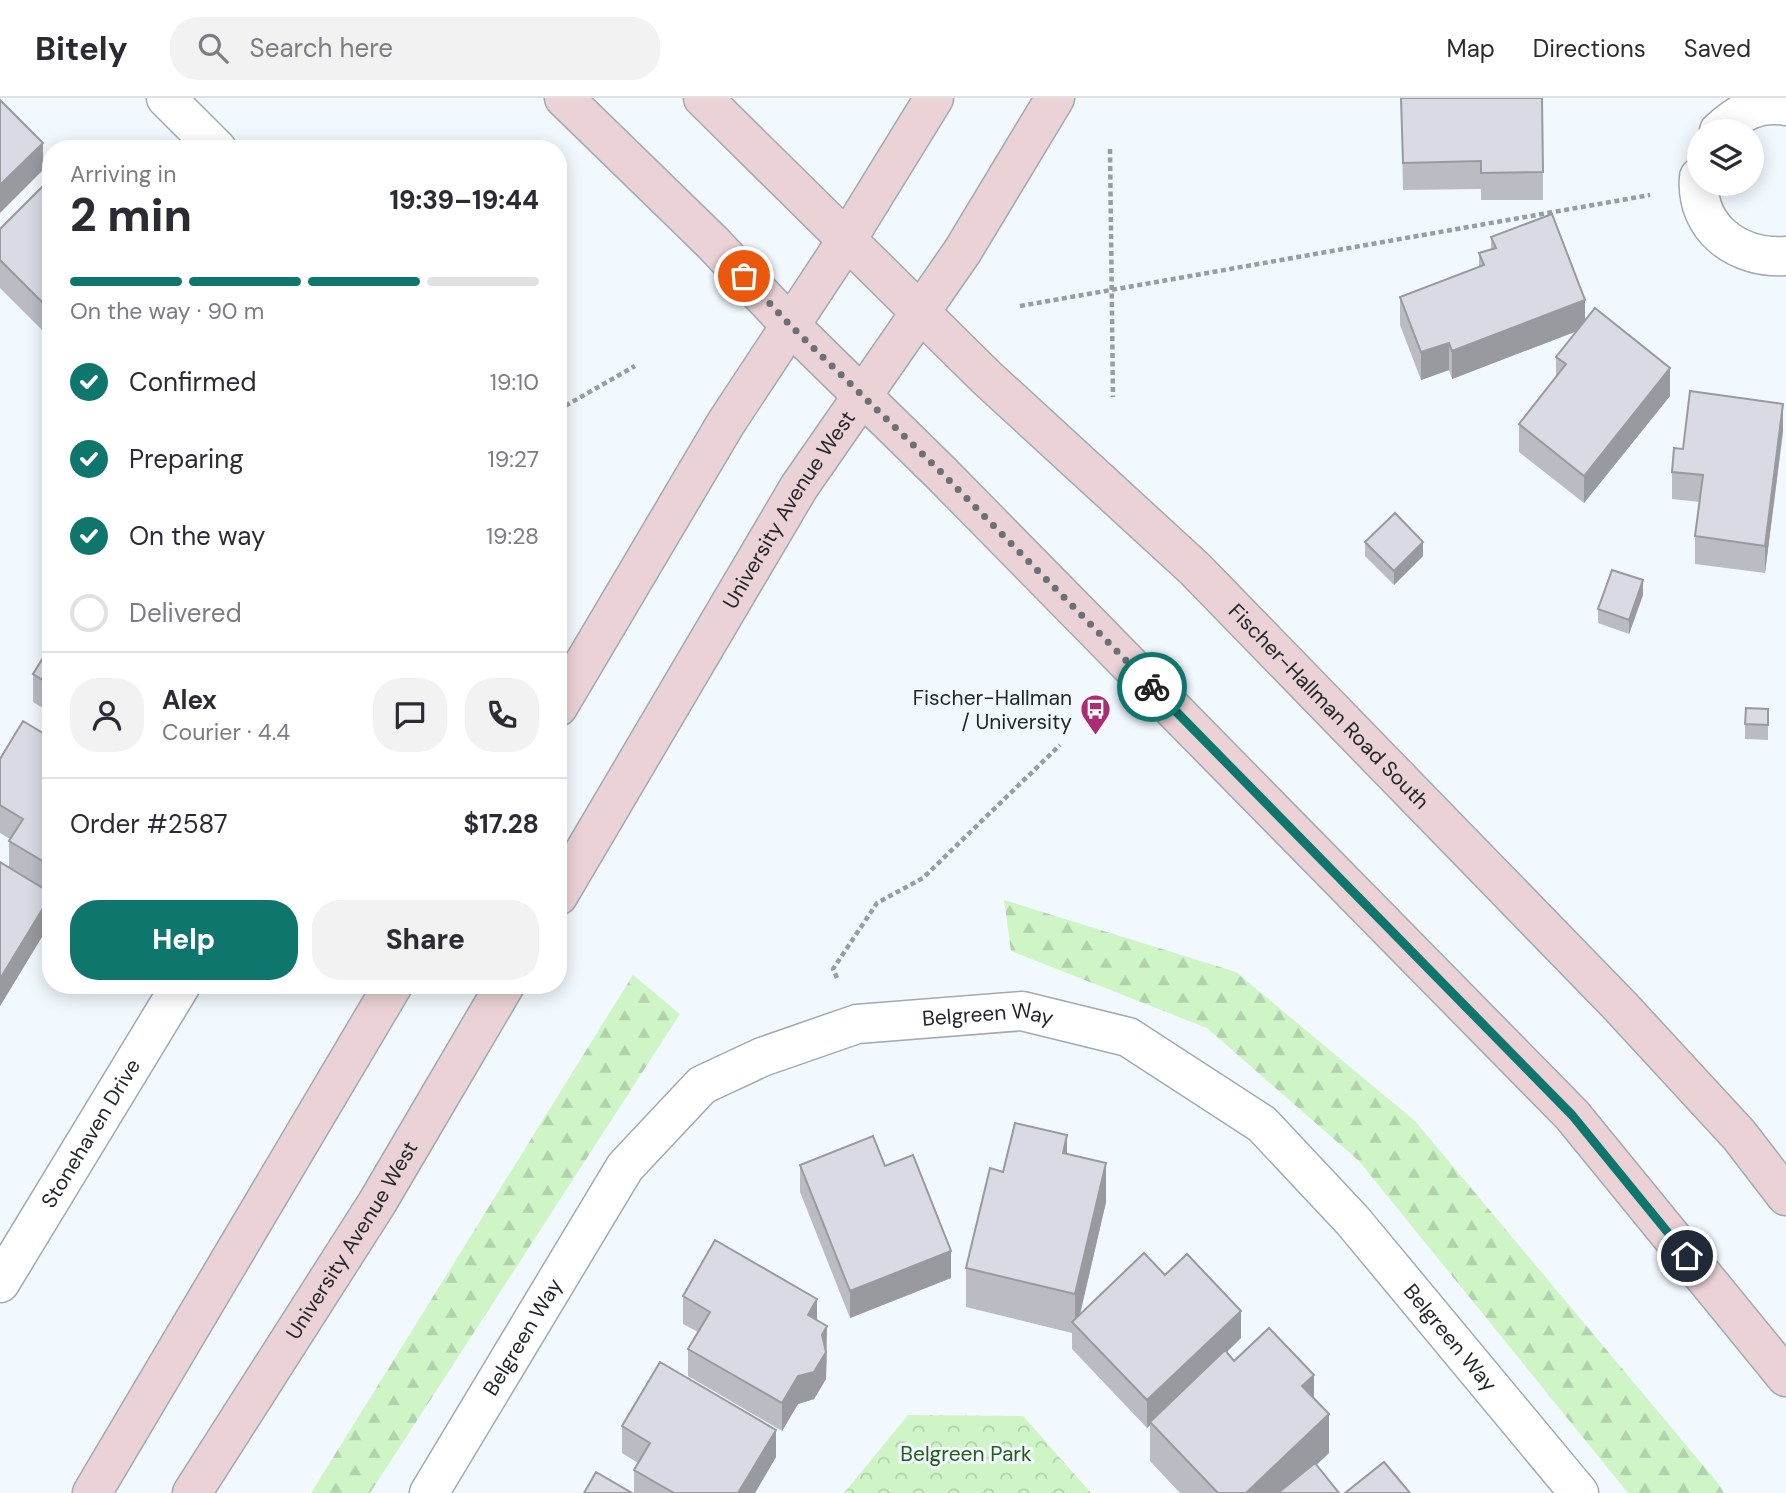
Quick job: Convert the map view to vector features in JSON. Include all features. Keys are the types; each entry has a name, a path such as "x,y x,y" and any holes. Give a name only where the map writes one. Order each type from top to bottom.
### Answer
{"main road":[{"path":"564,98 713,243 790,325 1572,1115 1786,1377"},
{"name":"Fischer-Hallman Road South","path":"703,98 986,379 1195,569 1620,1007 1739,1135 1786,1196"},
{"path":"567,692 726,423 846,242 934,98"},
{"name":"University Avenue West","path":"567,881 799,487 962,252 1055,98"},
{"path":"92,1493 388,994"},
{"name":"University Avenue West","path":"192,1493 377,1203 500,994"}],"street":[{"path":"166,98 208,140"},
{"path":"1732,119 1751,108 1778,104 1786,106"},
{"path":"1701,196 1704,212 1715,229 1735,247 1766,257 1786,256"},
{"name":"Stonehaven Drive","path":"0,1283 176,994"},
{"name":"Belgreen Way","path":"429,1493 625,1167 702,1085 762,1057 857,1024 1022,1011 1128,1037 1262,1125 1353,1220 1579,1493"}],"path":[{"path":"1110,149 1113,397"},
{"path":"1020,306 1687,183"},
{"path":"567,405 635,366"},
{"path":"857,1024 833,969 877,903 923,878 1060,746"}],"green space":[{"path":"1004,900 1236,972 1415,1121 1724,1493 1628,1493 1359,1161 1207,1028 1011,951"},
{"path":"633,975 680,1014 370,1493 311,1493"},
{"name":"Belgreen Park","path":"908,1415 1023,1416 1091,1493 844,1493"}],"building":[{"path":"1401,98 1542,98 1543,172 1481,173 1481,161 1403,163"},
{"path":"0,100 42,144 0,185"},
{"path":"42,187 42,302 0,260 0,229"},
{"path":"1552,214 1585,300 1452,351 1449,343 1421,352 1400,297 1484,265 1479,253 1496,248 1491,237"},
{"path":"1595,308 1670,368 1584,476 1519,424 1566,364 1556,357"},
{"path":"1690,391 1783,404 1765,546 1695,536 1703,475 1672,472 1674,448 1683,449"},
{"path":"1395,513 1423,542 1394,571 1365,542"},
{"path":"1612,570 1643,580 1629,620 1598,609"},
{"path":"42,660 42,680 33,674"},
{"path":"1746,708 1768,709 1768,725 1745,724"},
{"path":"23,721 42,733 42,861 9,841 23,819 0,805 0,759"},
{"path":"0,862 42,888 42,910 0,979"},
{"path":"1015,1123 1067,1135 1063,1153 1106,1163 1075,1294 966,1268 990,1168 1003,1172"},
{"path":"873,1136 885,1166 913,1155 951,1251 850,1291 800,1165"},
{"path":"715,1240 817,1299 808,1315 827,1326 822,1335 826,1352 814,1372 798,1376 782,1403 688,1349 710,1312 683,1296"},
{"path":"1144,1253 1165,1275 1187,1254 1241,1311 1147,1400 1072,1322"},
{"path":"1269,1328 1314,1375 1302,1386 1329,1414 1246,1493 1218,1493 1150,1422 1225,1350 1234,1361"},
{"path":"660,1362 776,1430 738,1493 674,1493 634,1470 650,1443 622,1426"},
{"path":"1384,1462 1410,1493 1345,1493"},
{"path":"1315,1463 1339,1493 1278,1493"},
{"path":"596,1472 632,1493 584,1493"}],"way so far":[{"path":"744,276 1152,687"}],"place":[{"name":"Fischer-Hallman / University","path":"1095,737"}],"route":[{"path":"1152,687 1572,1115 1687,1256"}]}
